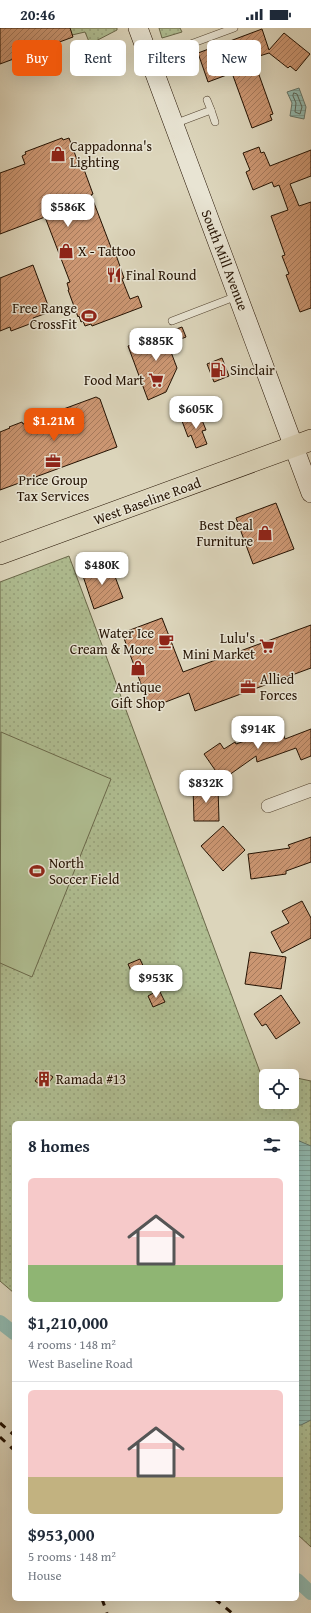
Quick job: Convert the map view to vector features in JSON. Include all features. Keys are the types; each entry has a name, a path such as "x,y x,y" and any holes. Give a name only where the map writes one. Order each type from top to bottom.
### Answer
{"main road":[{"name":"South Mill Avenue","path":"138,28 142,40"},
{"name":"South Mill Avenue","path":"156,76 238,295 302,443 311,493"},
{"name":"West Baseline Road","path":"0,554 302,443"}],"street":[{"path":"268,806 311,790"}],"lane":[{"path":"199,41 234,28"},
{"path":"207,100 215,122"},
{"path":"174,124 211,110"},
{"path":"172,321 238,295"}],"green space":[{"path":"70,28 117,28 117,30 98,40 88,40 85,32 72,35"},
{"path":"159,28 180,28 182,32 162,38"},
{"path":"69,556 259,1069 259,1109 299,1109 299,1078 311,1081 311,1547 299,1536 299,1121 12,1121 12,1291 0,1281 0,582"},
{"name":"North Soccer Field","path":"1,732 111,779 32,977 0,963"}],"water":[{"path":"299,88 306,107 304,119 290,116 292,103 287,92"},
{"path":"299,1141 311,1146 311,1420 299,1425"}],"building":[{"path":"0,28 70,28 73,37 62,41 12,40 12,60 0,64"},
{"path":"262,29 269,50 284,33 310,54 296,71 290,66 288,68 269,53 261,56 261,40 233,40"},
{"path":"207,50 207,76 224,76 208,82 199,53"},
{"path":"233,76 259,76 273,114 270,115 272,120 252,128"},
{"path":"62,138 63,140 69,138 79,165 82,164 93,194 91,195 112,250 114,249 124,278 122,279 130,299 138,296 142,307 92,326 91,324 85,326 83,321 81,322 79,316 78,317 68,290 67,283 70,282 45,217 0,234 0,173 25,164 22,156 26,154 25,152"},
{"path":"259,147 261,153 264,152 270,166 311,150 311,176 290,184 299,206 311,202 311,308 300,312 286,275 289,274 282,256 285,255 271,216 288,210 279,185 274,187 272,182 253,190 246,172 250,170 243,153"},
{"path":"33,265 49,308 46,310 47,313 33,318 35,322 11,331 10,327 0,331 0,278"},
{"path":"182,327 186,337 168,344 177,368 166,392 148,400 128,346"},
{"name":"Sinclair","path":"222,358 229,376 214,382 207,364"},
{"path":"96,397 100,399 117,447 0,490 0,432 22,422 23,424"},
{"path":"200,415 206,430 202,431 207,444 196,448 191,435 188,437 182,421"},
{"name":"Best Deal Furniture","path":"276,503 294,549 253,564 236,518"},
{"path":"110,563 123,598 94,609 82,573"},
{"path":"162,618 183,672 311,625 311,668 195,711 189,693 150,708 122,633"},
{"path":"268,725 270,732 281,728 285,739 311,729 311,756 301,760 296,748 257,762 256,756 222,780 204,754 220,743 224,749 235,742 236,744 256,737 254,730"},
{"path":"193,786 218,786 219,821 194,821"},
{"path":"223,826 245,850 223,871 201,846"},
{"path":"311,837 311,862 286,871 286,874 251,879 248,854 290,848 288,845"},
{"path":"302,901 311,918 311,938 282,953 271,932 289,923 282,911"},
{"path":"250,952 286,957 281,989 245,984"},
{"path":"140,959 145,970 133,976 128,964"},
{"path":"159,990 165,1002 153,1007 148,996"},
{"path":"281,995 300,1023 276,1039 266,1024 262,1026 254,1014"},
{"name":"Ramada #13","path":"43,1070 53,1077 45,1088 35,1081"}],"waterway":[{"path":"0,1322 12,1331"},
{"path":"299,1582 311,1593"}],"railway":[{"path":"0,1423 12,1433"},
{"path":"0,1437 12,1448"},
{"path":"103,1601 107,1613"},
{"path":"217,1601 232,1613"}],"place":[{"name":"Cappadonna's Lighting","path":"58,154"},
{"name":"X - Tattoo","path":"66,251"},
{"name":"Final Round","path":"114,275"},
{"name":"Free Range CrossFit","path":"89,316"},
{"name":"Sinclair","path":"218,370"},
{"name":"Food Mart","path":"156,380"},
{"name":"Price Group Tax Services","path":"53,461"},
{"name":"Best Deal Furniture","path":"265,533"},
{"name":"Water Ice Cream & More","path":"166,641"},
{"name":"Lulu's Mini Market","path":"267,646"},
{"name":"Antique Gift Shop","path":"138,668"},
{"name":"Allied Forces","path":"248,687"},
{"name":"North Soccer Field","path":"37,871"},
{"name":"Ramada #13","path":"44,1079"}]}
